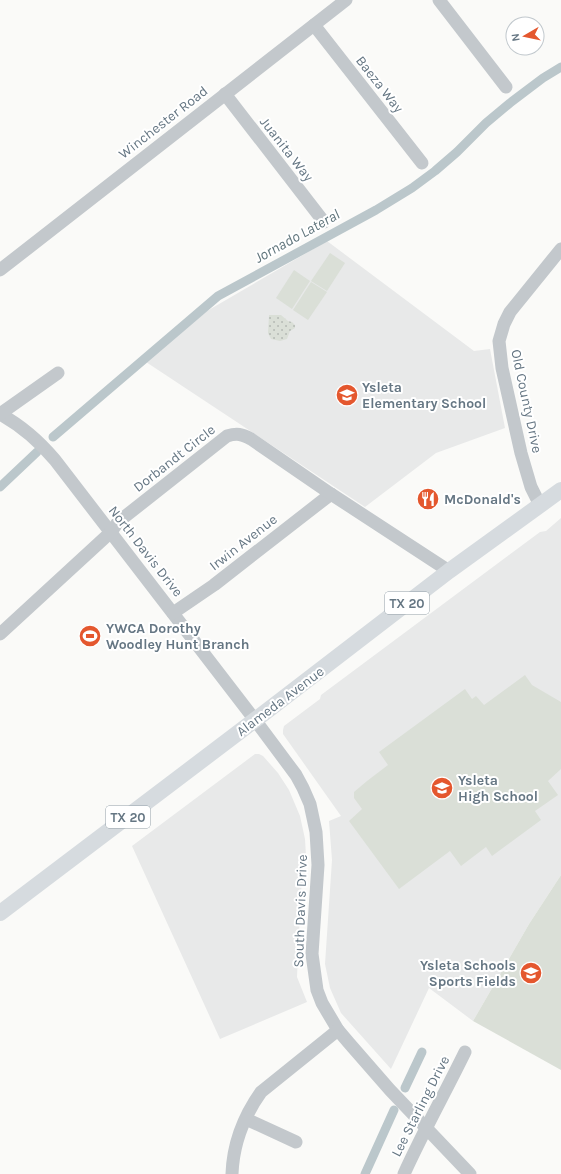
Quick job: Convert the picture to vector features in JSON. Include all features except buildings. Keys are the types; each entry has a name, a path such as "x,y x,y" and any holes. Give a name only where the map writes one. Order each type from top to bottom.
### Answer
{"main road":[{"name":"Alameda Avenue","path":"1,912 256,720 449,571 561,490"}],"street":[{"name":"Winchester Road","path":"0,270 346,0"},
{"path":"439,0 506,87"},
{"name":"Baeza Way","path":"314,25 422,163"},
{"name":"Juanita Way","path":"225,94 324,222"},
{"name":"Old County Drive","path":"540,505 531,486 521,454 502,368 499,342 504,324 510,312 561,249"},
{"path":"0,414 58,373"},
{"name":"North Davis Drive","path":"0,414 13,420 40,442 256,720"},
{"name":"Dorbandt Circle","path":"0,634 111,532 118,522 227,436 235,434 244,435 251,439 331,494 449,571"},
{"name":"Irwin Avenue","path":"173,613 214,585 331,494"},
{"name":"South Davis Drive","path":"256,720 296,775 303,788 314,819 318,853 312,954 317,990 322,1003 338,1030 390,1090 470,1174"},
{"path":"232,1174 234,1156 238,1141 246,1119 254,1102 261,1092 338,1030"},
{"name":"Lee Starling Drive","path":"404,1174 421,1135 465,1052"},
{"path":"246,1119 296,1142"}],"shaded area":[{"name":"Ysleta Elementary School","path":"327,241 474,351 490,349 505,428 436,453 365,507 146,362 207,311"},
{"path":"330,253 345,263 327,291 311,281"},
{"path":"294,270 310,281 292,309 276,298"},
{"path":"311,282 327,292 308,320 293,310"},
{"path":"269,315 281,315 295,325 295,328 290,331 287,339 280,341 271,339 268,333"},
{"name":"Ysleta High School","path":"561,518 561,875 529,924 473,1021 429,988 391,1069 341,1013 330,988 325,964 332,860 329,821 341,816 283,734 284,726 320,699 321,695 540,532 546,531"},
{"path":"525,675 532,685 561,702 561,769 548,781 558,795 535,811 541,820 492,856 486,847 461,866 450,851 399,889 349,821 362,809 354,798 354,792 388,765 379,752 465,689 472,699 476,696 484,705"},
{"path":"255,754 263,756 278,773 289,790 300,816 305,839 305,874 301,890 297,977 307,1002 220,1039 132,846"},
{"name":"Ysleta Schools Sports Fields","path":"561,875 561,1070 473,1021 529,924"}],"waterway":[{"name":"Jornado Lateral","path":"53,437 218,296 376,210 412,188 457,152 486,123 510,103 543,78 561,67"},
{"name":"Jornado Lateral","path":"0,487 37,452"},
{"path":"405,1088 422,1052"},
{"path":"365,1174 394,1110"}],"place":[{"name":"Ysleta Elementary School","path":"347,395"},
{"name":"McDonald's","path":"428,499"},
{"name":"YWCA Dorothy Woodley Hunt Branch","path":"90,636"},
{"name":"Ysleta High School","path":"442,788"},
{"name":"Ysleta Schools Sports Fields","path":"531,973"}]}
